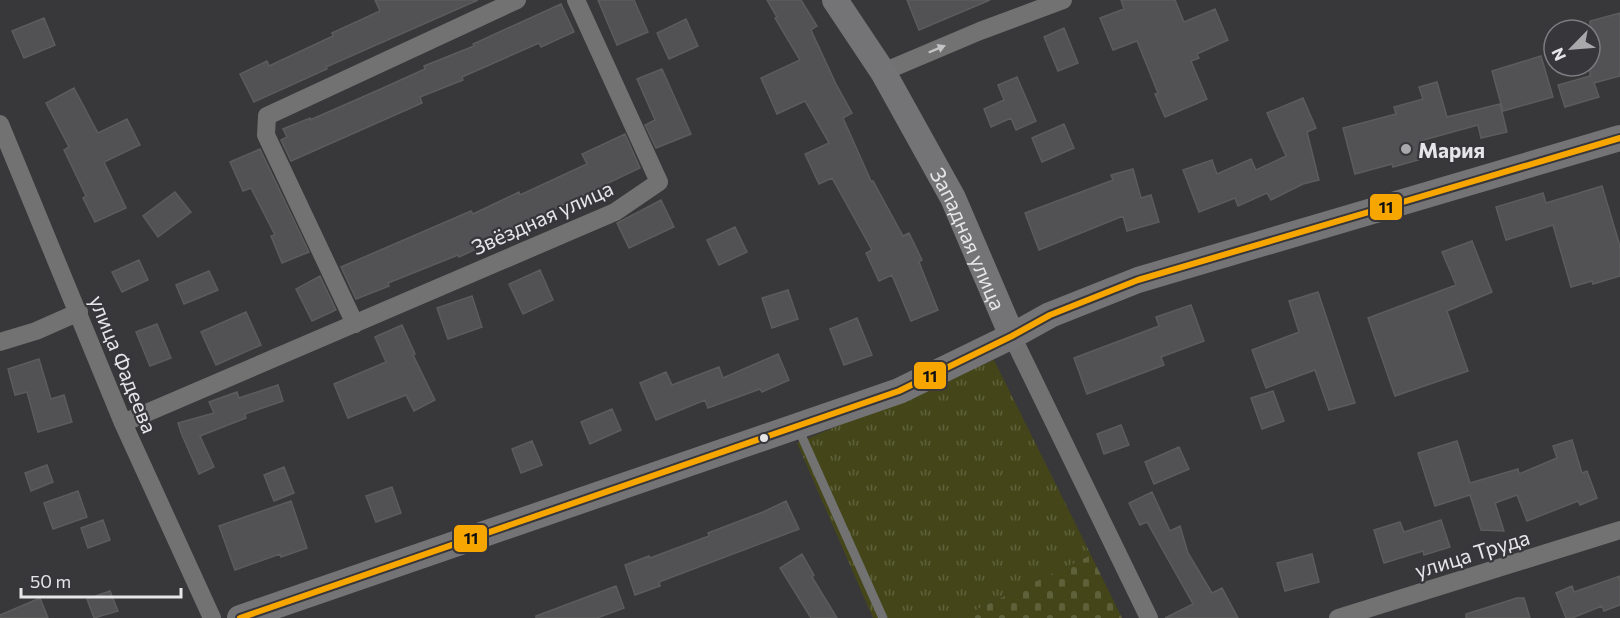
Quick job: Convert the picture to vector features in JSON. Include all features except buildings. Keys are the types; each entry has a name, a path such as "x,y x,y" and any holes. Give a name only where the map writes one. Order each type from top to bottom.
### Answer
{"main road":[{"name":"Западная улица","path":"835,0 883,72 953,198 1012,336"},
{"path":"240,618 899,391 1050,315 1138,280 1620,138"}],"street":[{"path":"355,324 266,135 267,116 517,0"},
{"name":"Звёздная улица","path":"123,423 615,212 659,182 576,0"},
{"path":"883,72 980,31 1063,0"},
{"name":"улица Фадеева","path":"0,124 123,423 212,618"},
{"path":"0,342 36,331 79,312"},
{"name":"Западная улица","path":"1012,336 1149,618"},
{"name":"улица Труда","path":"1338,618 1620,530"}],"lane":[{"path":"797,426 883,618"}],"green space":[{"path":"994,360 1091,555 959,618 873,618 797,443"},
{"path":"1091,555 1122,618 959,618"}],"transit line":[{"name":"11","path":"240,618 899,391 1050,315 1138,280 1620,138"}],"place":[{"name":"Мария","path":"1406,149"}]}
